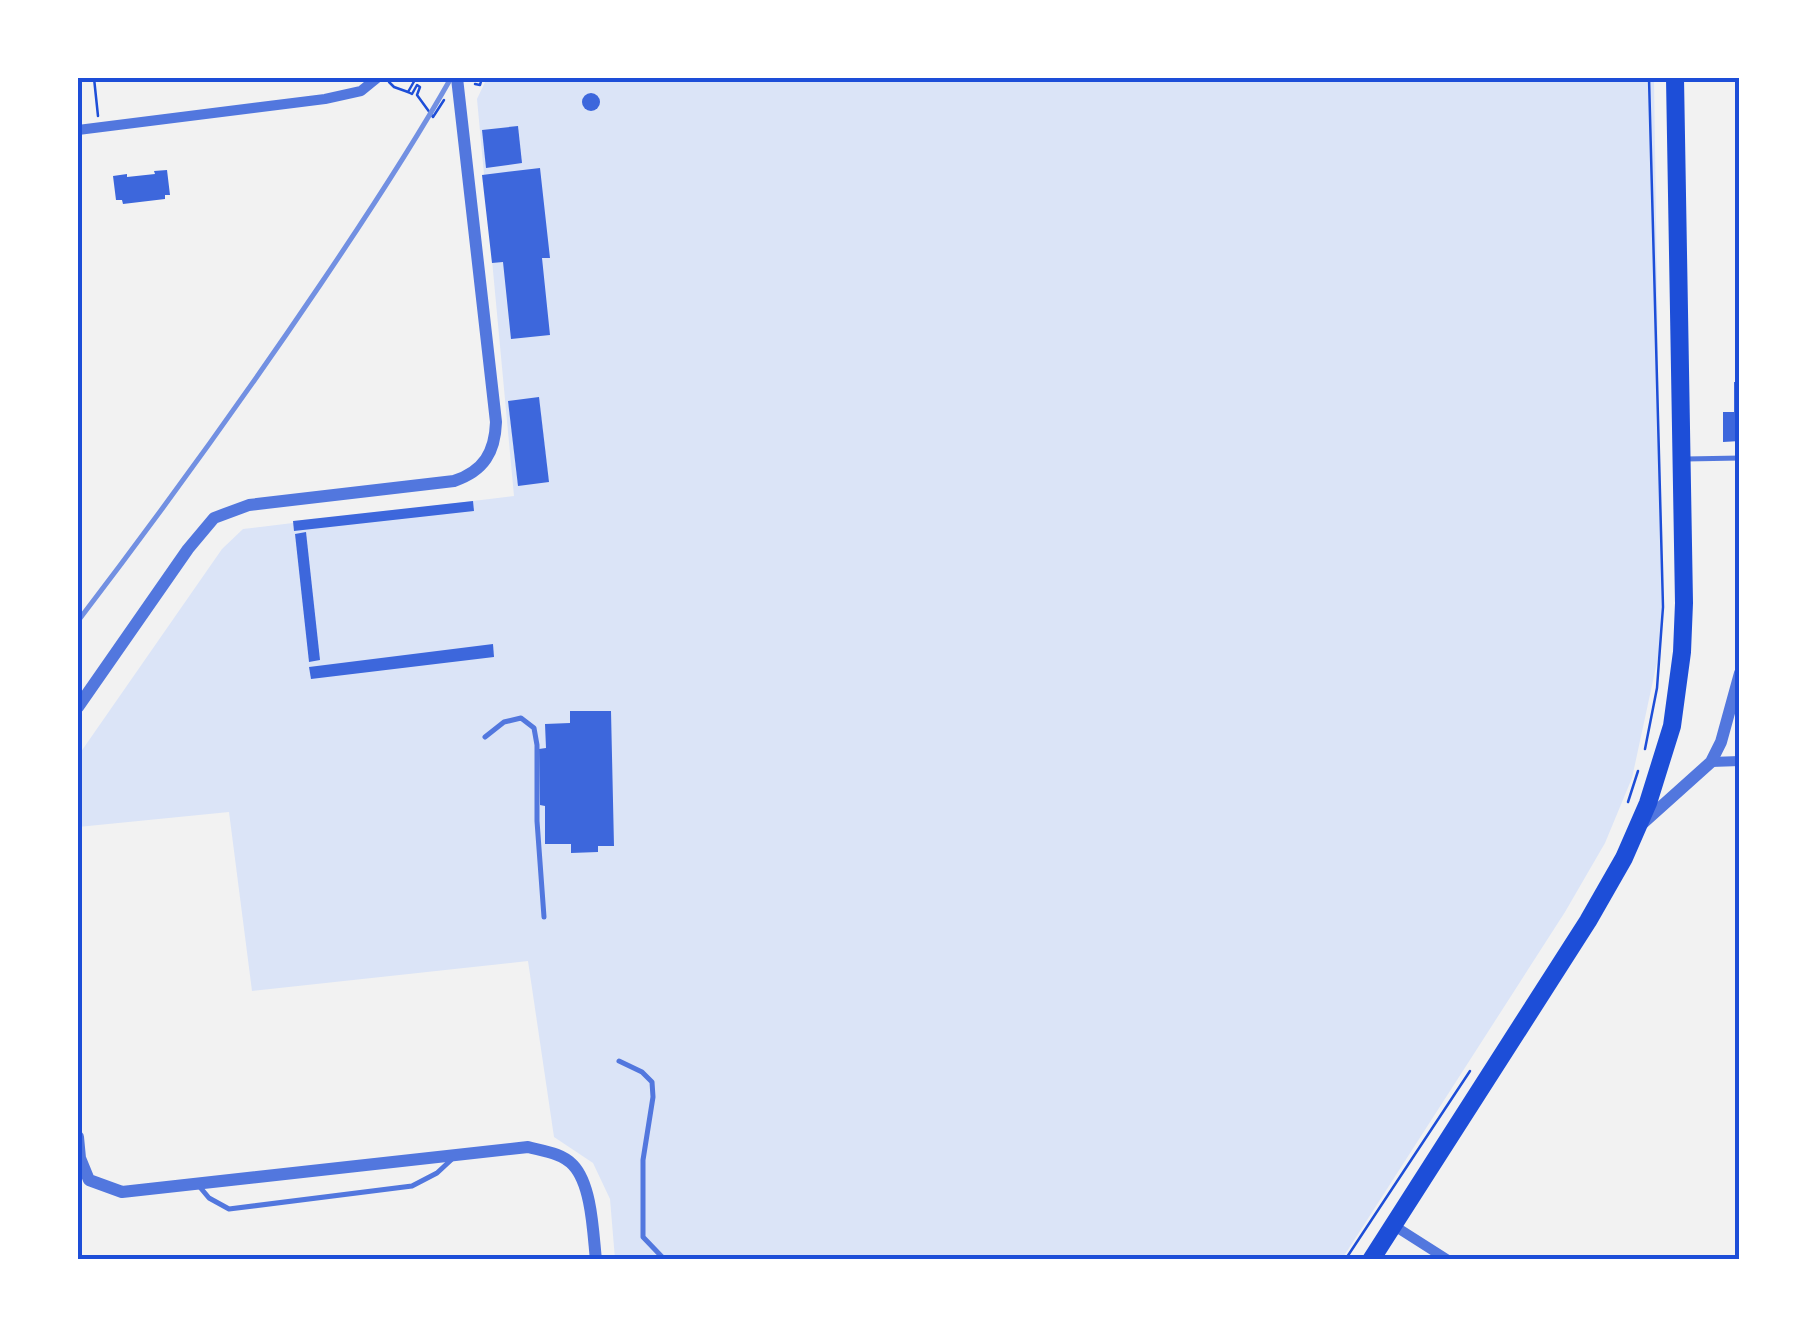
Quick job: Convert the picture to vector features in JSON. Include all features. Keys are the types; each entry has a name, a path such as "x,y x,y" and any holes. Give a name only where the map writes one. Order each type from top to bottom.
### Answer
{"main road":[{"path":"1372,1260 1588,921 1624,858 1665,755 1678,696 1684,603 1675,78"}],"street":[{"path":"78,706 214,518 250,505 454,481 472,474 488,458 496,422 457,78"},
{"path":"78,130 324,100 360,91 382,79"},
{"path":"1637,828 1711,762 1740,672"},
{"path":"1711,762 1740,761"},
{"path":"78,1137 80,1158 90,1180 122,1192 528,1147 550,1152 574,1165 582,1180 596,1260"},
{"path":"1394,1225 1448,1260"}],"lane":[{"path":"1682,459 1740,458"},
{"path":"485,738 504,722 522,718 534,728 544,917"},
{"path":"620,1062 642,1072 652,1082 643,1160 643,1237 665,1260"},
{"path":"197,1184 209,1198 229,1209 412,1186 438,1172 457,1155"}],"path":[{"path":"94,78 99,127"},
{"path":"408,92 416,78"},
{"path":"382,79 412,94 417,85 420,87 417,94 434,117 457,78"},
{"path":"1644,753 1658,688 1663,608 1649,78"},
{"path":"1625,810 1640,767"},
{"path":"1345,1260 1476,1062"}],"shaded area":[{"path":"487,78 1654,78 1662,639 1632,778 1605,843 1565,912 1342,1259 615,1259 610,1199 593,1163 554,1137 528,961 252,991 229,812 78,827 78,756 222,549 243,529 514,496 477,99"}],"building":[{"path":"591,93 598,95 598,109 591,111 584,109 582,102 584,95"},
{"path":"518,126 522,163 486,168 482,130"},
{"path":"540,168 550,258 542,258 550,335 511,339 503,262 492,263 482,175"},
{"path":"167,170 170,195 165,195 165,199 123,204 116,200 113,176"},
{"path":"1734,382 1740,382 1740,441 1723,442 1723,412 1734,412"},
{"path":"539,397 549,482 518,486 508,401"},
{"path":"473,501 474,511 294,531 293,521"},
{"path":"306,532 320,660 309,662 295,534"},
{"path":"493,644 494,657 311,679 309,667"},
{"path":"570,711 611,711 614,846 598,846 598,852 571,853 571,844 545,844 539,749 546,748 545,724 570,723"}],"railway":[{"path":"78,621 291,328 388,183 451,78"}]}
